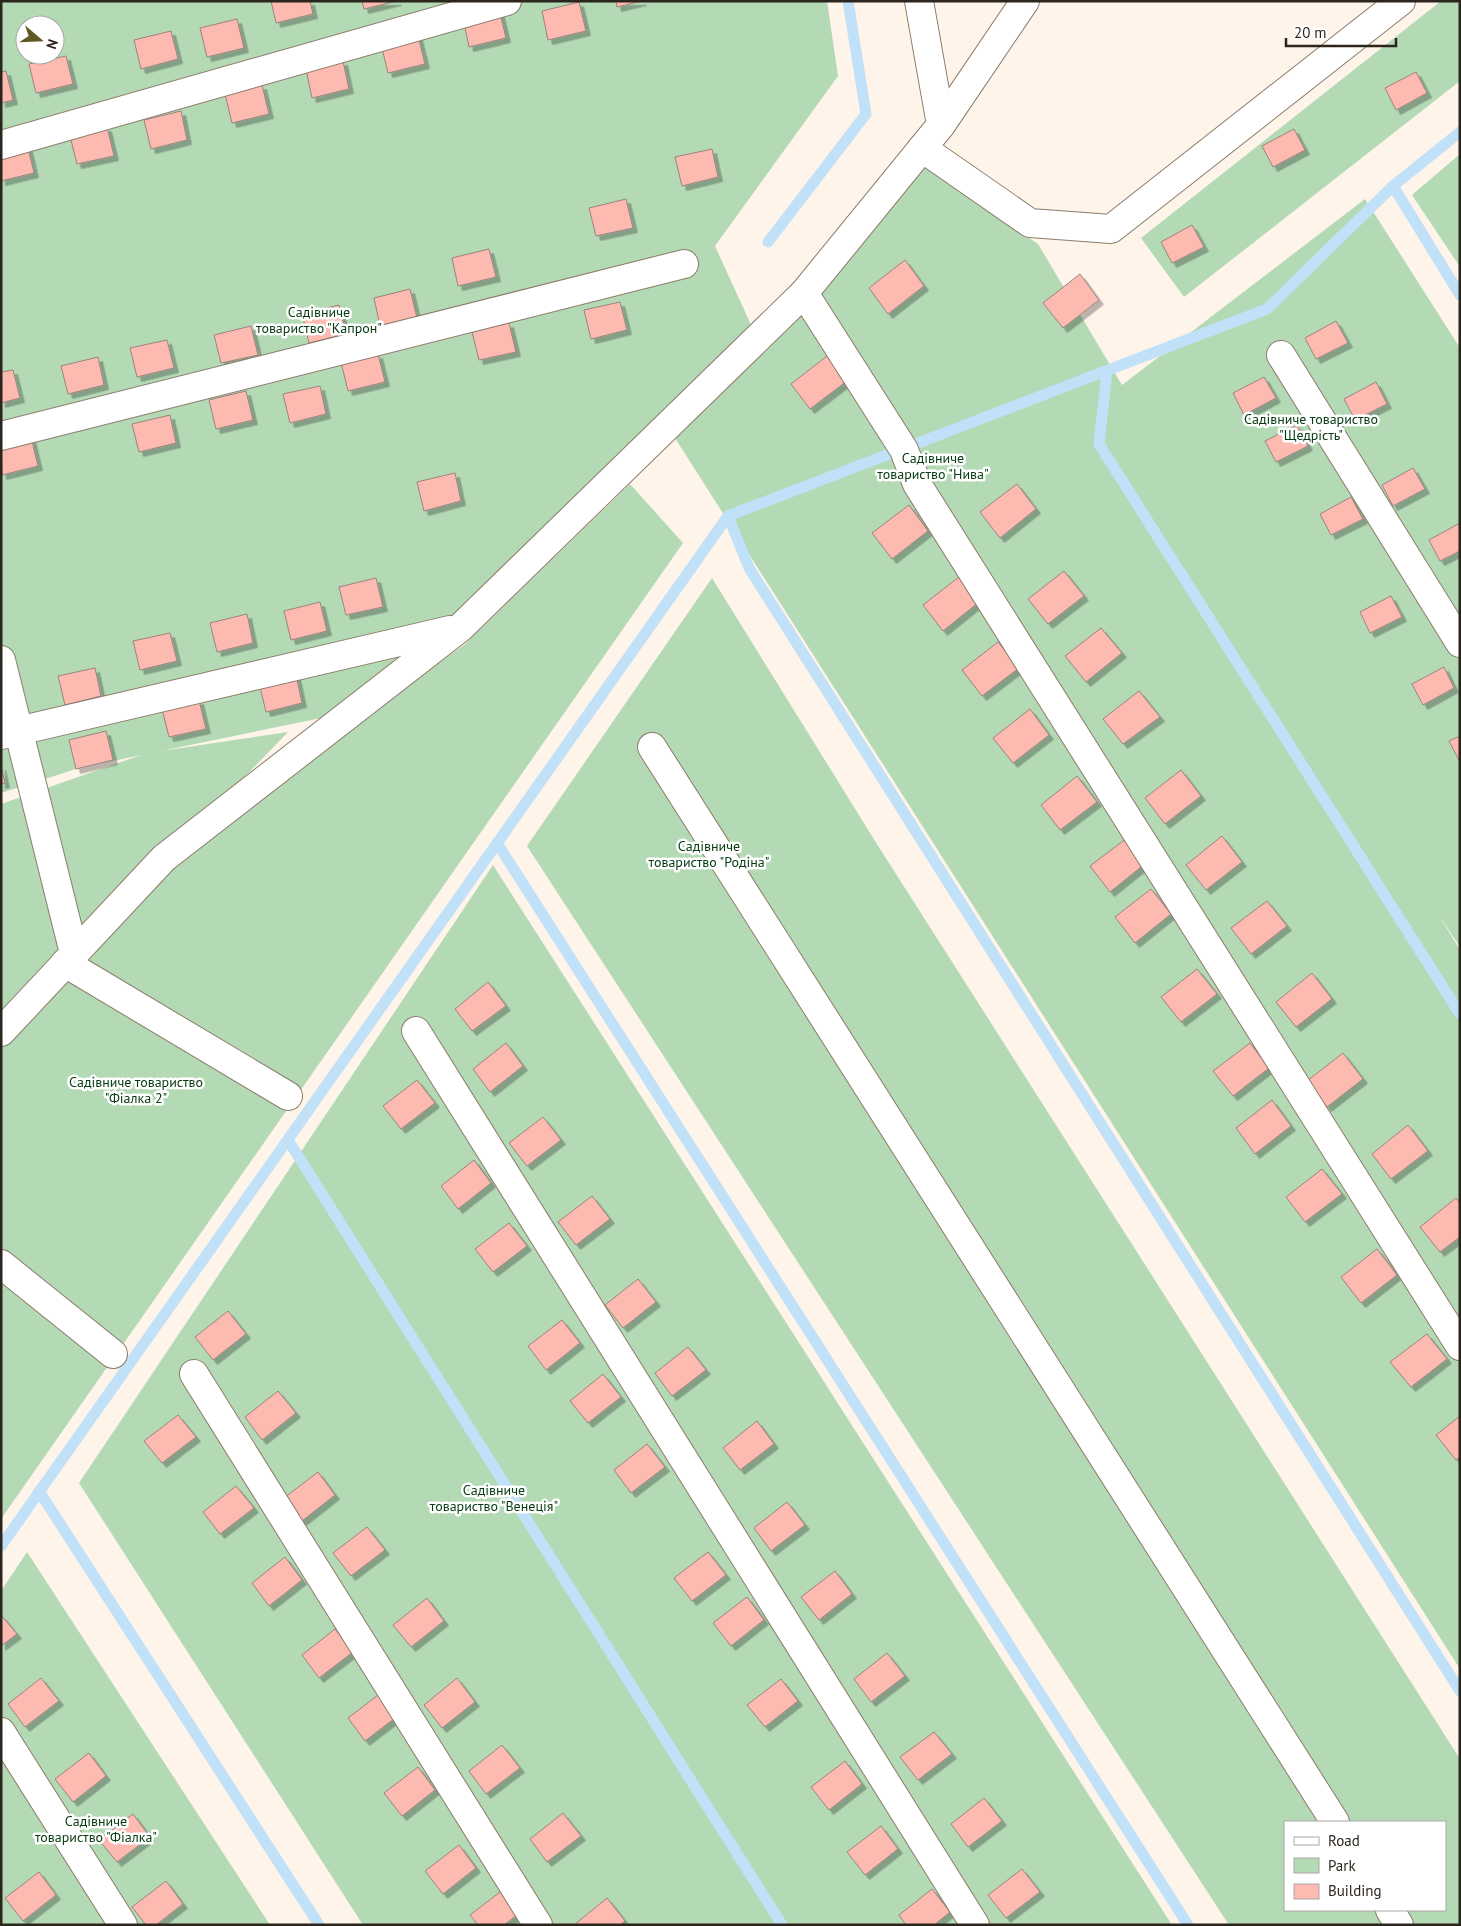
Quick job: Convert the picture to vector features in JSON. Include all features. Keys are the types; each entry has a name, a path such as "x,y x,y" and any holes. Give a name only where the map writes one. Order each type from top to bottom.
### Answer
{"street":[{"path":"1,145 507,1"},
{"path":"919,1 941,125"},
{"path":"1,1032 164,858 460,628 804,293 941,125 1025,1"},
{"path":"922,148 1030,223 1111,228 1401,1"},
{"path":"1,436 684,264"},
{"path":"804,293 904,450 917,484 1460,1346"},
{"path":"1281,355 1460,643"},
{"path":"10,733 460,628"},
{"path":"1,660 10,733 70,958 288,1096"},
{"path":"652,747 1334,1821"},
{"path":"416,1031 975,1925"},
{"path":"1,1264 113,1354"},
{"path":"194,1374 538,1925"},
{"path":"1,1732 123,1925"},
{"path":"1391,1911 1399,1925"}],"green space":[{"name":"Садівниче товариство \"Капрон\"","path":"1,1 827,1 838,76 715,246 757,338 460,628 321,718 161,751 288,732 1,1029 1,804 141,755 76,769 1,793"},
{"path":"1441,1 1460,1 1460,81 1184,297 1141,238"},
{"path":"1460,154 1460,267 1412,195"},
{"name":"Садівниче товариство \"Нива\"","path":"926,167 1038,244 1122,385 1365,199 1460,348 1460,947 1438,914 1460,950 1460,1669 673,435"},
{"name":"Садівниче товариство \"Фіалка 2\"","path":"630,484 683,543 1,1519 1,1034 218,816 464,645"},
{"name":"Садівниче товариство \"Родіна\"","path":"712,578 875,841 1460,1759 1460,1925 1229,1925 527,846"},
{"name":"Садівниче товариство \"Венеція\"","path":"493,865 1172,1925 363,1925 79,1483"},
{"name":"Садівниче товариство \"Фіалка\"","path":"27,1552 270,1925 1,1925 1,1591"}],"building":[{"path":"271,1 310,1 313,14 276,23"},
{"path":"362,1 397,1 364,9"},
{"path":"616,1 642,1 617,7"},
{"path":"579,2 586,31 548,40 542,11"},
{"path":"499,9 506,38 469,47 463,18"},
{"path":"237,19 244,48 207,57 200,28"},
{"path":"171,31 178,59 141,69 134,40"},
{"path":"418,36 425,64 388,73 381,44"},
{"path":"65,56 73,84 36,93 29,65 65,65"},
{"path":"343,61 349,89 312,98 306,69"},
{"path":"6,71 13,100 1,103 1,72"},
{"path":"1416,72 1427,93 1396,110 1385,88"},
{"path":"262,85 269,114 232,123 225,94"},
{"path":"181,111 187,140 151,149 144,120"},
{"path":"107,127 114,156 77,164 70,136"},
{"path":"1294,129 1305,150 1273,167 1262,146"},
{"path":"27,144 34,173 1,181 1,150"},
{"path":"712,149 718,177 682,186 675,157"},
{"path":"626,199 633,228 596,236 589,208"},
{"path":"1192,225 1204,247 1172,263 1161,242"},
{"path":"489,249 496,277 458,286 452,258"},
{"path":"905,260 924,286 888,314 869,288"},
{"path":"1080,274 1099,300 1063,328 1043,303"},
{"path":"410,289 417,318 380,326 374,298"},
{"path":"620,302 627,330 591,339 584,310"},
{"path":"339,305 346,334 309,343 302,314"},
{"path":"1336,321 1348,343 1316,359 1305,338"},
{"path":"509,323 516,352 479,360 472,332"},
{"path":"251,326 258,355 221,363 214,335"},
{"path":"167,340 174,368 137,377 130,348"},
{"path":"378,354 385,382 348,391 341,362"},
{"path":"827,356 847,381 810,409 791,384"},
{"path":"98,357 104,385 68,394 61,366"},
{"path":"13,370 20,398 1,403 1,372"},
{"path":"1264,377 1276,398 1244,415 1233,393"},
{"path":"1376,382 1387,404 1355,420 1344,399"},
{"path":"320,386 326,414 290,423 283,394"},
{"path":"246,391 253,420 216,429 209,400"},
{"path":"170,415 176,443 139,452 132,424"},
{"path":"1297,425 1308,446 1276,462 1265,441"},
{"path":"31,437 38,466 2,475 1,444"},
{"path":"1413,468 1425,489 1393,506 1382,485"},
{"path":"455,473 461,501 424,511 417,482"},
{"path":"1017,484 1036,509 1000,538 980,512"},
{"path":"1351,497 1363,519 1331,535 1320,514"},
{"path":"909,505 928,531 892,559 872,533"},
{"path":"1460,523 1460,551 1440,561 1429,540"},
{"path":"1064,571 1084,596 1048,624 1028,599"},
{"path":"959,577 979,602 943,631 923,605"},
{"path":"376,578 383,607 346,615 339,587"},
{"path":"1391,596 1402,617 1370,633 1360,612"},
{"path":"320,602 327,631 291,640 284,611"},
{"path":"247,614 253,643 217,652 210,623"},
{"path":"1101,628 1122,653 1086,682 1065,656"},
{"path":"170,633 177,661 140,670 133,641"},
{"path":"998,642 1019,668 982,696 962,670"},
{"path":"1444,667 1454,688 1423,705 1412,684"},
{"path":"95,668 101,696 65,705 58,676"},
{"path":"296,675 302,703 266,712 259,683"},
{"path":"1139,691 1160,717 1123,744 1103,719"},
{"path":"199,700 206,729 169,737 162,709"},
{"path":"1030,709 1049,735 1013,763 993,738"},
{"path":"106,731 113,760 76,769 69,740"},
{"path":"1460,736 1460,762 1449,741"},
{"path":"1,766 5,783 1,784"},
{"path":"1181,770 1201,796 1165,824 1145,798"},
{"path":"1077,776 1097,802 1060,830 1041,805"},
{"path":"1222,836 1242,862 1206,890 1186,865"},
{"path":"1127,838 1146,863 1110,892 1090,866"},
{"path":"1151,889 1171,914 1135,943 1115,917"},
{"path":"1267,901 1287,926 1251,954 1231,928"},
{"path":"1197,969 1217,994 1181,1022 1161,997"},
{"path":"1312,973 1332,999 1296,1027 1276,1002"},
{"path":"488,982 506,1006 472,1031 455,1009"},
{"path":"506,1043 523,1066 490,1092 473,1069"},
{"path":"1250,1043 1269,1068 1233,1096 1213,1071"},
{"path":"1343,1053 1363,1079 1327,1107 1307,1081"},
{"path":"417,1080 435,1103 401,1129 383,1106"},
{"path":"1272,1100 1291,1126 1255,1154 1236,1128"},
{"path":"543,1117 561,1140 527,1166 509,1143"},
{"path":"1408,1125 1428,1151 1391,1179 1372,1154"},
{"path":"474,1160 491,1183 458,1209 441,1186"},
{"path":"1322,1169 1342,1194 1305,1222 1286,1197"},
{"path":"592,1196 610,1219 576,1245 558,1222"},
{"path":"1456,1198 1460,1203 1460,1237 1440,1252 1420,1227"},
{"path":"509,1223 527,1246 493,1272 475,1249"},
{"path":"1377,1249 1397,1275 1361,1303 1341,1277"},
{"path":"638,1279 656,1302 623,1328 605,1305"},
{"path":"228,1311 246,1334 213,1360 195,1337"},
{"path":"562,1320 580,1343 546,1370 528,1346"},
{"path":"1427,1334 1447,1359 1411,1387 1390,1362"},
{"path":"688,1347 706,1370 672,1396 655,1373"},
{"path":"603,1374 621,1397 588,1423 570,1401"},
{"path":"278,1391 296,1413 262,1440 245,1417"},
{"path":"178,1415 196,1437 162,1463 144,1441"},
{"path":"1460,1416 1460,1457 1456,1460 1436,1435"},
{"path":"757,1421 774,1444 740,1470 723,1448"},
{"path":"647,1444 665,1467 631,1493 614,1470"},
{"path":"318,1472 335,1495 302,1521 284,1498"},
{"path":"236,1486 254,1508 220,1534 203,1512"},
{"path":"787,1502 805,1525 771,1551 754,1528"},
{"path":"367,1527 385,1550 351,1576 333,1553"},
{"path":"708,1552 726,1575 692,1601 674,1578"},
{"path":"285,1557 302,1580 269,1606 252,1583"},
{"path":"835,1571 852,1594 819,1620 801,1597"},
{"path":"747,1597 764,1620 731,1646 713,1623"},
{"path":"427,1598 444,1621 411,1647 393,1625"},
{"path":"1,1615 17,1634 1,1646"},
{"path":"335,1629 353,1652 319,1678 302,1655"},
{"path":"887,1653 905,1676 871,1702 854,1679"},
{"path":"41,1678 59,1701 25,1727 8,1704"},
{"path":"457,1678 475,1702 442,1728 424,1705"},
{"path":"781,1679 798,1701 765,1727 747,1705"},
{"path":"382,1692 399,1715 365,1741 348,1718"},
{"path":"934,1732 952,1754 918,1780 900,1757"},
{"path":"502,1745 520,1768 486,1794 469,1771"},
{"path":"89,1753 106,1776 73,1802 55,1779"},
{"path":"845,1761 862,1784 829,1810 811,1787"},
{"path":"418,1767 435,1790 402,1816 384,1793"},
{"path":"984,1798 1002,1821 968,1847 951,1824"},
{"path":"563,1813 581,1836 547,1862 530,1839"},
{"path":"133,1814 150,1837 117,1862 99,1840"},
{"path":"881,1826 898,1849 865,1875 847,1852"},
{"path":"459,1845 476,1868 443,1894 425,1871"},
{"path":"1022,1869 1040,1892 1006,1918 988,1895"},
{"path":"39,1872 56,1895 23,1921 5,1898"},
{"path":"166,1881 183,1904 156,1925 146,1925 132,1907"},
{"path":"504,1889 521,1912 504,1925 478,1925 470,1915"},
{"path":"932,1889 950,1912 934,1925 906,1925 899,1915"},
{"path":"607,1898 625,1921 620,1925 574,1925"}],"waterway":[{"path":"768,242 866,114 848,1"},
{"path":"1393,186 1460,132"},
{"path":"1,1546 728,516 1267,309 1393,186 1460,295"},
{"path":"1107,371 1099,444 1460,1014"},
{"path":"728,516 749,568 1460,1691"},
{"path":"497,843 1188,1925"},
{"path":"288,1140 782,1925"},
{"path":"39,1491 319,1925"}],"park label":[{"name":"Садівниче товариство \"Щедрість\"","path":"1311,428"}]}
